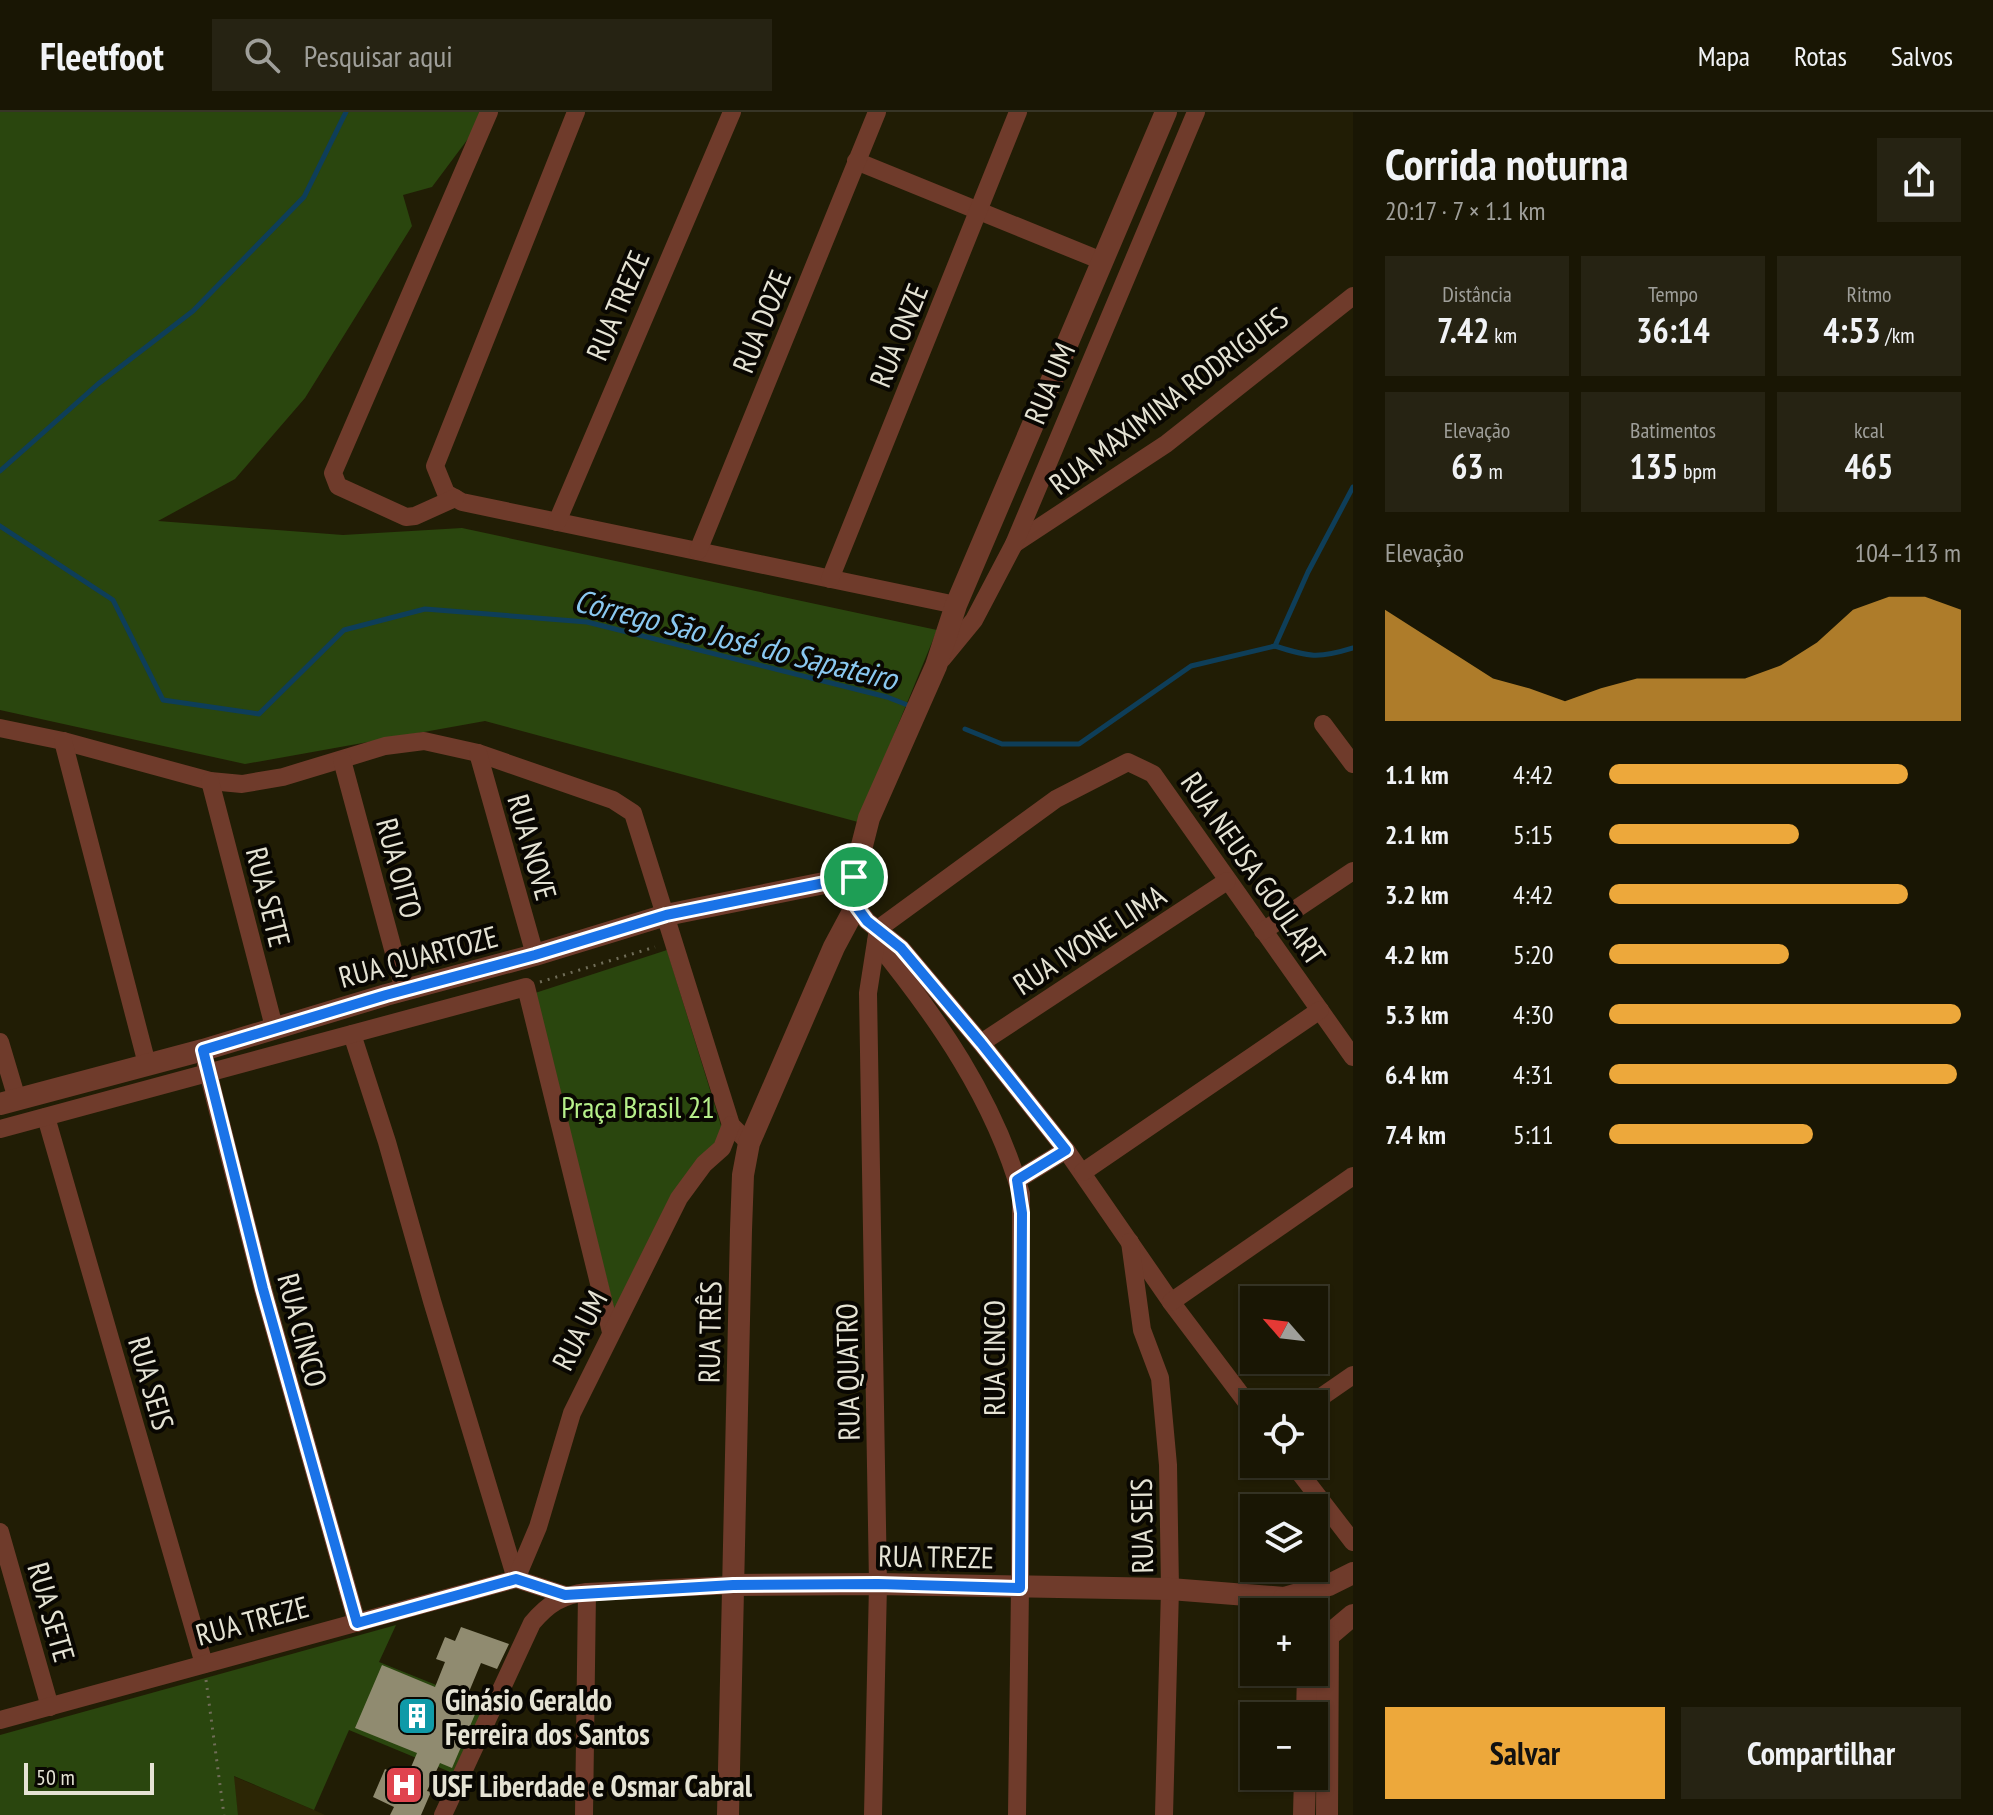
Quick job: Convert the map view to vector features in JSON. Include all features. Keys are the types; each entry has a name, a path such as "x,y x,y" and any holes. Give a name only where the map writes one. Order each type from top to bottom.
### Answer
{"street":[{"path":"455,498 406,517 338,486 333,473 489,112"},
{"path":"576,112 435,466 446,493 462,502 956,605"},
{"name":"RUA TREZE","path":"557,522 732,112"},
{"name":"RUA DOZE","path":"698,551 877,112"},
{"name":"RUA ONZE","path":"830,579 1018,112"},
{"name":"RUA UM","path":"856,906 854,877 869,818 936,666 956,605 1166,112"},
{"name":"RUA UM","path":"936,666 974,620 1014,544 1196,112"},
{"path":"856,161 1102,261"},
{"name":"RUA MAXIMINA RODRIGUES","path":"1014,544 1166,444 1353,296"},
{"path":"1323,724 1353,764"},
{"path":"0,728 63,741 210,781 242,784 283,777 385,746 424,741 478,753 613,800 633,813 731,1125 749,1143"},
{"path":"63,741 147,1064"},
{"name":"RUA NOVE","path":"478,753 535,955"},
{"name":"RUA OITO","path":"342,760 395,992"},
{"name":"RUA NEUSA GOULART","path":"877,935 1056,799 1128,762 1153,774 1353,1057"},
{"name":"RUA SETE","path":"210,781 274,1027"},
{"path":"1263,931 1353,871"},
{"name":"RUA QUARTOZE","path":"8,1101 203,1050 666,915 854,877"},
{"name":"RUA IVONE LIMA","path":"981,1043 1227,881"},
{"path":"856,906 877,935 901,948 1066,1150 1171,1302 1240,1393"},
{"name":"RUA TRÊS","path":"728,1815 743,1175 749,1143 834,947 856,906"},
{"name":"RUA CINCO","path":"877,935 955,1048 987,1108 1017,1180 1022,1213 1017,1815"},
{"name":"RUA QUATRO","path":"873,1815 878,1584 868,993 877,935"},
{"path":"526,987 611,1332"},
{"name":"RUA QUARTOZE","path":"0,1129 526,987"},
{"path":"376,1027 395,992"},
{"path":"1083,1172 1320,1010"},
{"path":"305,1018 313,1044"},
{"path":"352,1034 516,1579 565,1595 587,1592 584,1815"},
{"path":"0,1042 8,1101"},
{"name":"RUA CINCO","path":"203,1050 287,1381 357,1623"},
{"name":"RUA SEIS","path":"46,1117 204,1664"},
{"name":"RUA UM","path":"516,1579 538,1527 572,1413 679,1198 704,1164 722,1148 731,1125"},
{"path":"1017,1180 1066,1150"},
{"path":"1171,1302 1353,1176"},
{"name":"RUA SEIS","path":"1129,1240 1142,1330 1160,1378 1168,1465 1170,1589 1164,1815"},
{"path":"1328,1392 1353,1375"},
{"path":"1304,1478 1353,1542"},
{"name":"RUA SETE","path":"0,1532 50,1707"},
{"path":"1284,1598 1353,1575"},
{"path":"1326,1598 1353,1575"},
{"name":"RUA TREZE","path":"0,1720 516,1579"},
{"name":"RUA TREZE","path":"587,1592 733,1585 878,1584 1170,1589 1284,1598"},
{"path":"443,1815 532,1623 543,1610 565,1595"},
{"path":"1328,1624 1353,1615"},
{"path":"1323,1686 1327,1815"},
{"path":"1304,1815 1305,1790"}],"path":[{"path":"526,987 674,941"},
{"path":"204,1664 224,1815"}],"shaded area":[{"path":"233,1776 314,1810 325,1815 238,1815"}],"green space":[{"path":"0,112 488,112 432,187 403,195 412,226 305,398 235,479 158,521 343,535 462,528 937,630 858,822 485,721 245,764 0,710"},
{"name":"Praça Brasil 21","path":"667,950 723,1132 616,1315 532,994"},
{"path":"396,1625 379,1662 486,1705 455,1774 349,1730 314,1810 234,1776 238,1815 0,1815 0,1735"}],"building":[{"path":"461,1627 509,1644 497,1669 481,1663 466,1699 479,1705 452,1768 440,1763 427,1791 431,1792 421,1815 390,1815 394,1807 373,1797 385,1769 406,1779 417,1753 355,1728 382,1665 435,1687 445,1662 436,1659 445,1637 455,1641"}],"waterway":[{"name":"Córrego São José do Sapateiro","path":"0,471 98,384 193,311 304,197 346,112"},
{"name":"Córrego São José do Sapateiro","path":"1275,646 1308,572 1353,487"},
{"name":"Córrego São José do Sapateiro","path":"0,526 113,600 163,700 259,714 344,630 425,609 587,622 887,697 910,706"},
{"path":"1275,646 1314,655 1353,648"},
{"name":"Córrego São José do Sapateiro","path":"965,729 1002,744 1079,744 1191,666 1275,646"}],"place":[{"name":"Ginásio Geraldo Ferreira dos Santos","path":"417,1716"},
{"name":"USF Liberdade e Osmar Cabral","path":"404,1785"}],"route":[{"path":"854,877 856,906 867,921 901,948 1066,1150 1017,1180 1022,1213 1020,1588 878,1584 733,1585 565,1595 516,1579 357,1623 308,1458 203,1050 666,915 854,877"}]}
